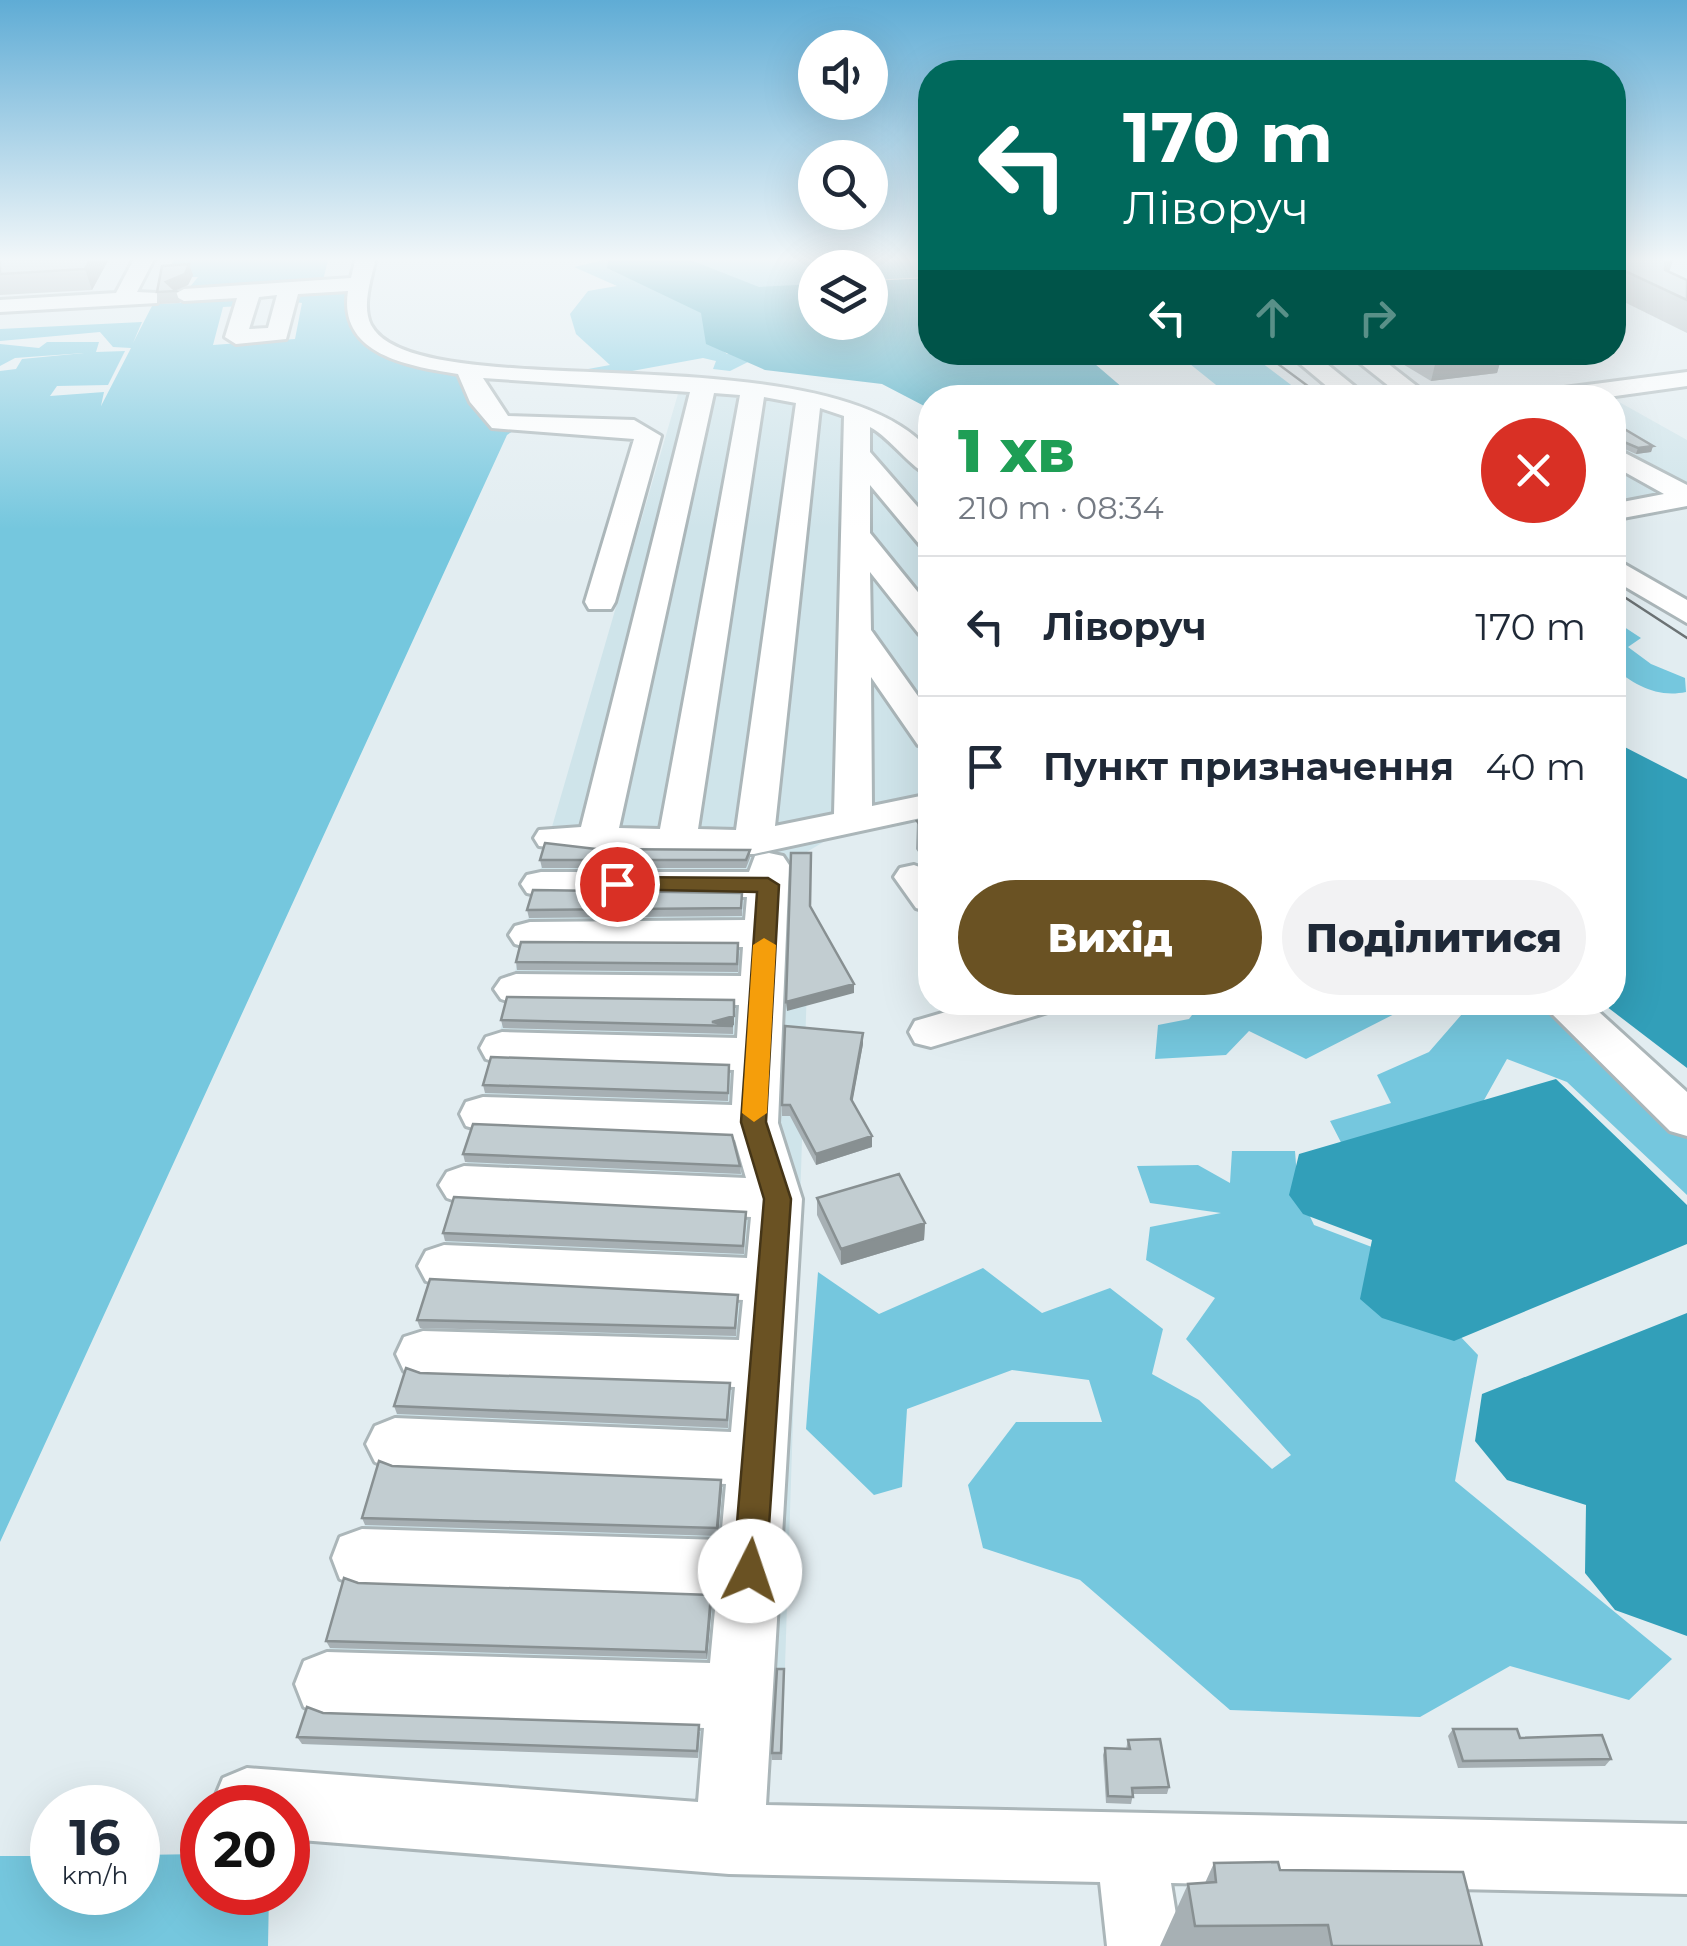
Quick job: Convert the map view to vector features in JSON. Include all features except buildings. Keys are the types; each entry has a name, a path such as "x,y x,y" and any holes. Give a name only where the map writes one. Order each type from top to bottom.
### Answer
{"street":[{"path":"385,348 468,371 704,384 809,399 857,412 897,430 918,454"},
{"path":"1314,365 1341,385"},
{"path":"1374,365 1402,385"},
{"path":"468,371 482,402 501,424 634,428 648,436 600,602"},
{"path":"1626,387 1687,379"},
{"path":"597,841 704,384"},
{"path":"676,842 753,389"},
{"path":"729,1839 777,1199 754,1122 764,881 809,399"},
{"path":"853,824 857,412"},
{"path":"856,452 918,524"},
{"path":"1626,462 1687,497"},
{"path":"1626,509 1687,497"},
{"path":"856,534 918,611"},
{"path":"1626,575 1687,614"},
{"path":"855,630 918,721"},
{"path":"530,934 764,881 853,824 918,807"},
{"path":"553,838 676,842 764,881"},
{"path":"541,884 764,881"},
{"path":"516,989 762,991"},
{"path":"932,1032 985,1015"},
{"path":"1576,1015 1687,1118"},
{"path":"502,1048 758,1055"},
{"path":"483,1114 754,1122"},
{"path":"464,1185 777,1199"},
{"path":"444,1266 771,1280"},
{"path":"423,1354 765,1364"},
{"path":"395,1444 758,1459"},
{"path":"362,1558 750,1571"},
{"path":"327,1684 740,1697"},
{"path":"310,1807 729,1839 1687,1859"},
{"path":"1131,1848 1141,1931"}],"shaded area":[{"path":"0,348 125,351 108,385 57,386 50,396 104,392 101,406 131,348 128,348 375,348 453,372 516,429 507,435 0,1542 0,371 16,369 22,359 84,353 15,358 0,366"},
{"path":"591,348 719,348 727,354 742,348 760,356 730,371 713,369 716,361 703,358 599,377 577,376 577,371 610,365"},
{"path":"715,348 918,348 918,365 1096,365 1120,385 918,385 918,403 882,384 765,370"},
{"path":"1191,365 1265,365 1291,385 1216,385"},
{"path":"680,387 753,389 857,411 918,458 918,808 853,824 792,861 811,862 782,1760 302,1744 459,1196 547,844"},
{"path":"1626,406 1687,440 1687,502 1626,514"},
{"path":"1626,628 1641,638 1628,647 1651,664 1685,678 1686,692 1665,693 1629,679"},
{"path":"1626,748 1687,779 1687,1068 1618,1015 1626,1015"},
{"path":"1192,1015 1392,1015 1306,1059 1249,1031 1226,1055 1155,1059 1158,1025"},
{"path":"1461,1015 1562,1015 1687,1127 1687,1195 1567,1082 1507,1059 1474,1118 1347,1154 1330,1121 1391,1103 1377,1075 1429,1052"},
{"path":"1556,1079 1687,1205 1687,1244 1454,1341 1382,1318 1360,1299 1372,1240 1303,1214 1289,1195 1299,1154"},
{"path":"1232,1151 1295,1151 1298,1191 1314,1225 1377,1249 1478,1355 1455,1481 1672,1659 1629,1700 1510,1666 1420,1717 1230,1710 1080,1580 983,1548 968,1485 1016,1422 1102,1422 1089,1380 1012,1370 907,1409 902,1487 874,1495 806,1429 818,1272 879,1314 983,1268 1042,1313 1110,1288 1163,1329 1152,1374 1199,1400 1272,1469 1291,1455 1186,1339 1215,1298 1146,1260 1150,1227 1221,1213 1150,1203 1137,1166 1198,1165 1230,1183"},
{"path":"1687,1313 1687,1636 1615,1610 1585,1573 1586,1505 1507,1480 1475,1441 1482,1394"},
{"path":"180,1854 180,1915 269,1915 268,1946 0,1946 0,1856 30,1856 30,1915 160,1915 160,1855"}],"tram line":[{"path":"1280,365 1306,385"},
{"path":"1626,598 1687,638"}],"slow traffic":[{"path":"754,1113 764,945"}],"route":[{"path":"617,884 768,885 754,1122 777,1199 750,1571"}]}
